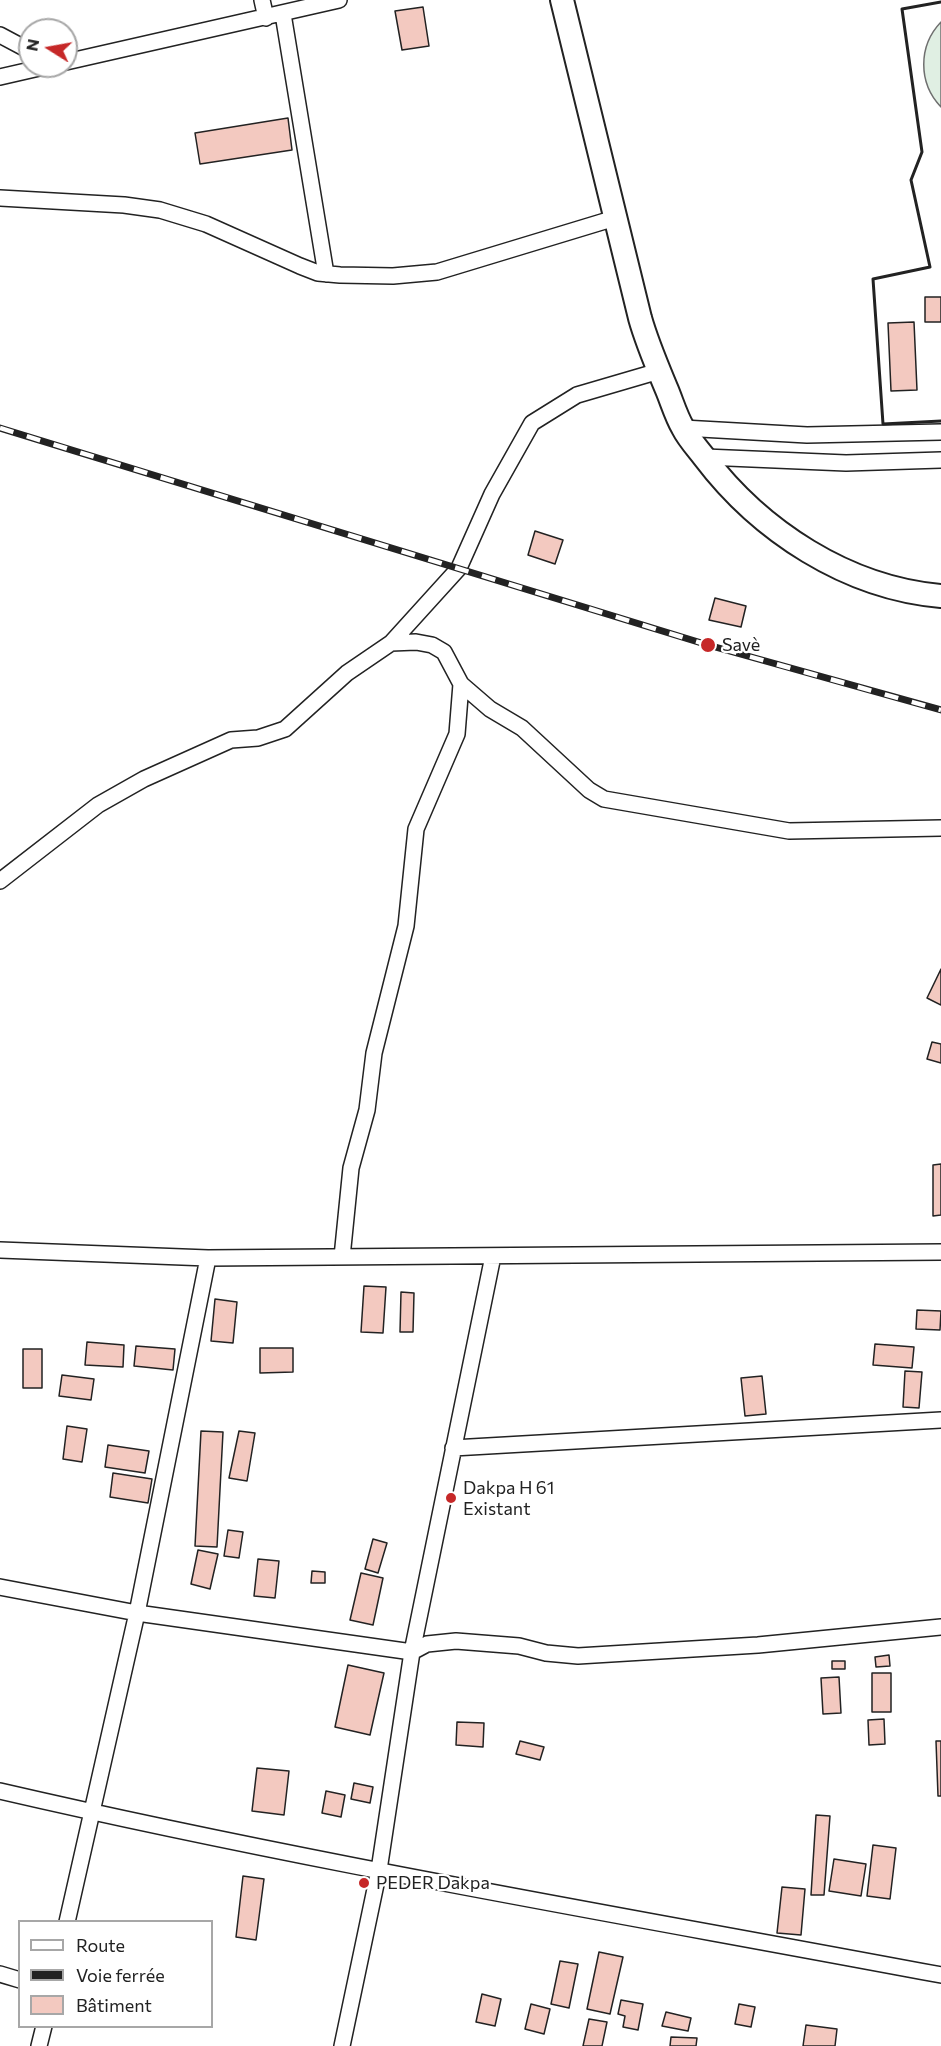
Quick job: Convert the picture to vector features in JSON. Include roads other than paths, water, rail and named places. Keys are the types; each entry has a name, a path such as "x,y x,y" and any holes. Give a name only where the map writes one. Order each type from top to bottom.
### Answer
{"main road":[{"path":"562,0 647,343 682,428 725,485 752,511 787,538 851,574 907,591 941,596"}],"street":[{"path":"262,0 267,18"},
{"path":"78,59 339,0"},
{"path":"284,14 326,274"},
{"path":"0,35 18,45"},
{"path":"0,77 18,73"},
{"path":"0,198 124,205 160,210 206,224 300,266 326,274 393,276 437,272 615,218"},
{"path":"0,881 98,805 144,779 231,740 258,738 285,729 347,673 391,643 459,567 492,494 532,423 577,395 659,370"},
{"path":"682,428 807,435 941,432"},
{"path":"705,457 846,463 941,460"},
{"path":"391,643 416,642 432,645 444,652 461,684 490,709 522,728 589,790 604,799 789,831 941,828"},
{"path":"342,1257 351,1168 366,1110 374,1053 406,926 416,829 458,734 461,684"},
{"path":"0,1250 208,1258 941,1252"},
{"path":"342,2046 379,1870 412,1652 493,1256"},
{"path":"67,1920 90,1812 137,1613 208,1258"},
{"path":"453,1448 941,1420"},
{"path":"0,1587 137,1613 412,1652 427,1644 456,1641 519,1646 546,1653 578,1656 758,1645 941,1627"},
{"path":"0,1791 90,1812 379,1870 941,1975"},
{"path":"0,1974 18,1979"},
{"path":"39,2046 44,2028"}],"railway":[{"path":"0,428 708,645 941,710"}],"place":[{"name":"Savè","path":"708,645"},
{"name":"Dakpa H 61 Existant","path":"451,1498"},
{"name":"PEDER Dakpa","path":"364,1883"}]}
